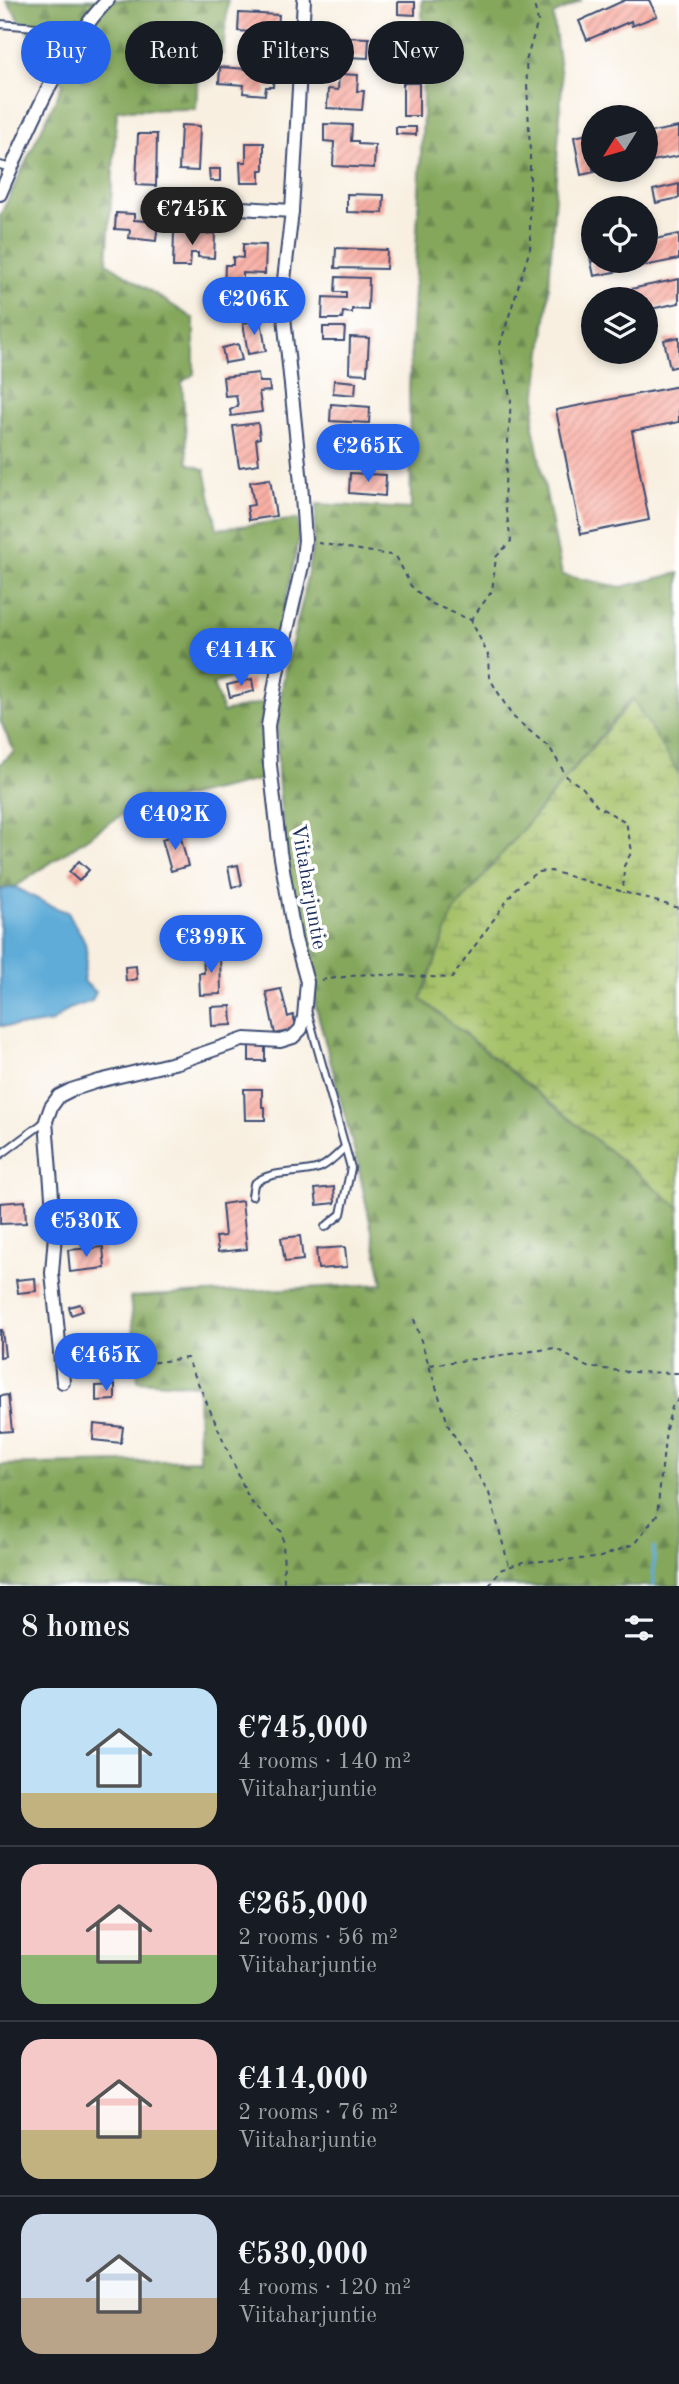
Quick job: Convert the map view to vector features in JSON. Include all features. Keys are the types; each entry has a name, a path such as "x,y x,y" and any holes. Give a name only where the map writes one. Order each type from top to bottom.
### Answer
{"street":[{"path":"91,21 108,0"},
{"name":"Viitaharjuntie","path":"46,1121 59,1096 89,1084 178,1062 246,1039 280,1041 293,1037 301,1029 307,982 295,939 280,852 268,726 277,673 302,566 305,540 282,297 292,211 304,0"},
{"path":"0,194 6,167 52,84"},
{"path":"189,205 292,211"},
{"path":"46,1121 55,1236 52,1273 63,1378"}],"lane":[{"path":"0,23 21,26"},
{"path":"306,1005 351,1168 341,1214 325,1227"},
{"path":"0,1155 46,1121"},
{"path":"252,1196 254,1184 262,1177 316,1169 328,1163 345,1147"}],"path":[{"path":"471,620 492,591 496,557 511,541 504,498 511,400 499,348 530,249 526,61 538,21 533,0"},
{"path":"305,540 396,556 411,586 430,603 471,620 488,655 489,677 512,716 550,748 567,777 583,788 597,807 626,822 632,851 624,866 624,893"},
{"path":"307,982 367,974 452,978 516,888 537,872 551,871 679,908"},
{"path":"414,1319 449,1427 489,1493 509,1567"},
{"path":"429,1365 555,1348 587,1367 629,1372 679,1373"},
{"path":"63,1378 187,1357 250,1501 284,1533 284,1586"},
{"path":"489,1586 500,1570 523,1562 598,1558 634,1544 657,1515 666,1429 672,1407 679,1399"}],"green space":[{"path":"6,0 228,0 223,54 223,21 125,21 125,84 197,84 196,109 117,110 107,263 194,319 194,374 182,382 188,463 205,470 217,529 298,519 299,539 272,665 213,684 223,712 264,702 261,733 263,779 127,811 15,887 0,890 0,764 14,752 0,720 0,216 63,84 111,84 111,21 21,22"},
{"path":"422,0 582,0 553,15 562,84 548,302 533,426 562,575 621,587 679,573 679,774 632,699 454,911 421,999 679,1207 679,1586 0,1586 0,1465 199,1460 198,1385 138,1381 130,1297 383,1284 358,1165 305,966 285,855 278,777 277,726 284,675 313,544 317,504 411,509 409,389 423,84 464,84 464,21 422,21"},
{"path":"633,699 679,774 679,1207 421,999 454,911"}],"water":[{"path":"15,887 68,912 86,947 83,981 96,992 92,1001 69,1009 52,1022 0,1026 0,890"}],"building":[{"path":"625,0 649,0 657,16 632,26 631,21 587,40 579,21"},
{"path":"398,2 415,2 415,15 398,14"},
{"path":"239,13 279,15 279,21 239,21"},
{"path":"354,38 368,38 368,58 354,57"},
{"path":"223,67 237,68 237,84 273,84 273,87 266,87 265,95 243,93 244,85 223,83"},
{"path":"354,75 358,75 357,91 364,91 362,110 327,108 328,89 338,90 338,84 354,84"},
{"path":"403,84 419,84 419,116 403,116"},
{"path":"324,124 352,125 351,141 375,145 374,168 333,166 334,142 324,141"},
{"path":"181,125 200,126 198,171 179,170"},
{"path":"396,127 416,127 416,135 396,134"},
{"path":"679,127 679,156 658,160 658,131"},
{"path":"138,134 157,134 156,186 136,185"},
{"path":"581,136 581,175 574,137"},
{"path":"246,143 264,143 264,170 260,170 260,183 241,183 240,162 246,162"},
{"path":"209,169 220,169 220,181 210,181"},
{"path":"679,184 679,198 658,203 658,196 654,196 653,190"},
{"path":"347,194 384,195 383,213 347,212"},
{"path":"116,213 134,214 134,220 158,222 156,241 129,238 130,230 115,229"},
{"path":"174,232 192,232 192,235 215,233 214,258 198,257 198,253 191,253 190,267 173,267"},
{"path":"679,234 679,259 658,263 658,238"},
{"path":"243,244 266,245 265,274 243,273 243,290 224,289 225,265 233,265 233,257 243,258"},
{"path":"336,248 387,250 386,269 335,268"},
{"path":"336,277 369,278 368,310 352,309 352,313 343,312 342,319 322,319 323,297 346,298 346,292 335,292"},
{"path":"679,279 679,303 658,307 658,287 640,287"},
{"path":"261,320 266,351 248,354 243,323"},
{"path":"323,327 345,327 344,341 323,341"},
{"path":"350,337 369,338 367,374 349,373"},
{"path":"679,337 679,366 670,368 664,340"},
{"path":"238,344 242,360 225,363 222,348"},
{"path":"258,373 259,382 269,382 270,391 259,392 262,412 231,416 230,410 238,406 236,395 225,396 223,377"},
{"path":"334,380 356,382 355,395 333,393"},
{"path":"679,386 679,422 632,431 649,520 581,534 556,410"},
{"path":"331,404 370,407 369,423 330,421"},
{"path":"258,423 260,438 256,439 259,464 239,467 233,426"},
{"path":"350,473 386,475 385,496 349,493"},
{"path":"270,479 276,516 249,520 247,506 254,505 250,482"},
{"path":"252,679 254,691 230,697 227,685"},
{"path":"180,834 188,866 171,871 162,839"},
{"path":"79,861 89,870 79,881 69,872"},
{"path":"238,865 242,885 232,887 228,867"},
{"path":"203,953 220,953 221,994 200,995 199,973 204,973"},
{"path":"136,966 137,979 126,981 125,967"},
{"path":"281,989 288,1017 293,1015 297,1029 275,1034 266,992"},
{"path":"231,1006 232,1025 212,1026 211,1007"},
{"path":"249,1043 265,1043 265,1061 249,1061"},
{"path":"244,1089 262,1089 265,1120 245,1120"},
{"path":"334,1187 335,1203 317,1205 315,1189"},
{"path":"25,1201 26,1223 0,1224 0,1203"},
{"path":"242,1201 247,1249 218,1252 216,1237 225,1236 222,1204"},
{"path":"300,1236 303,1260 285,1262 281,1238"},
{"path":"103,1247 105,1268 70,1272 68,1250"},
{"path":"345,1247 347,1267 318,1269 316,1249"},
{"path":"35,1278 36,1291 18,1293 16,1280"},
{"path":"80,1304 83,1311 71,1315 69,1307"},
{"path":"0,1330 5,1356 0,1357"},
{"path":"115,1385 115,1400 96,1401 96,1386"},
{"path":"8,1395 12,1431 0,1432 0,1396"},
{"path":"94,1424 123,1427 121,1443 93,1440"}],"waterway":[{"path":"653,1586 654,1548"}]}
